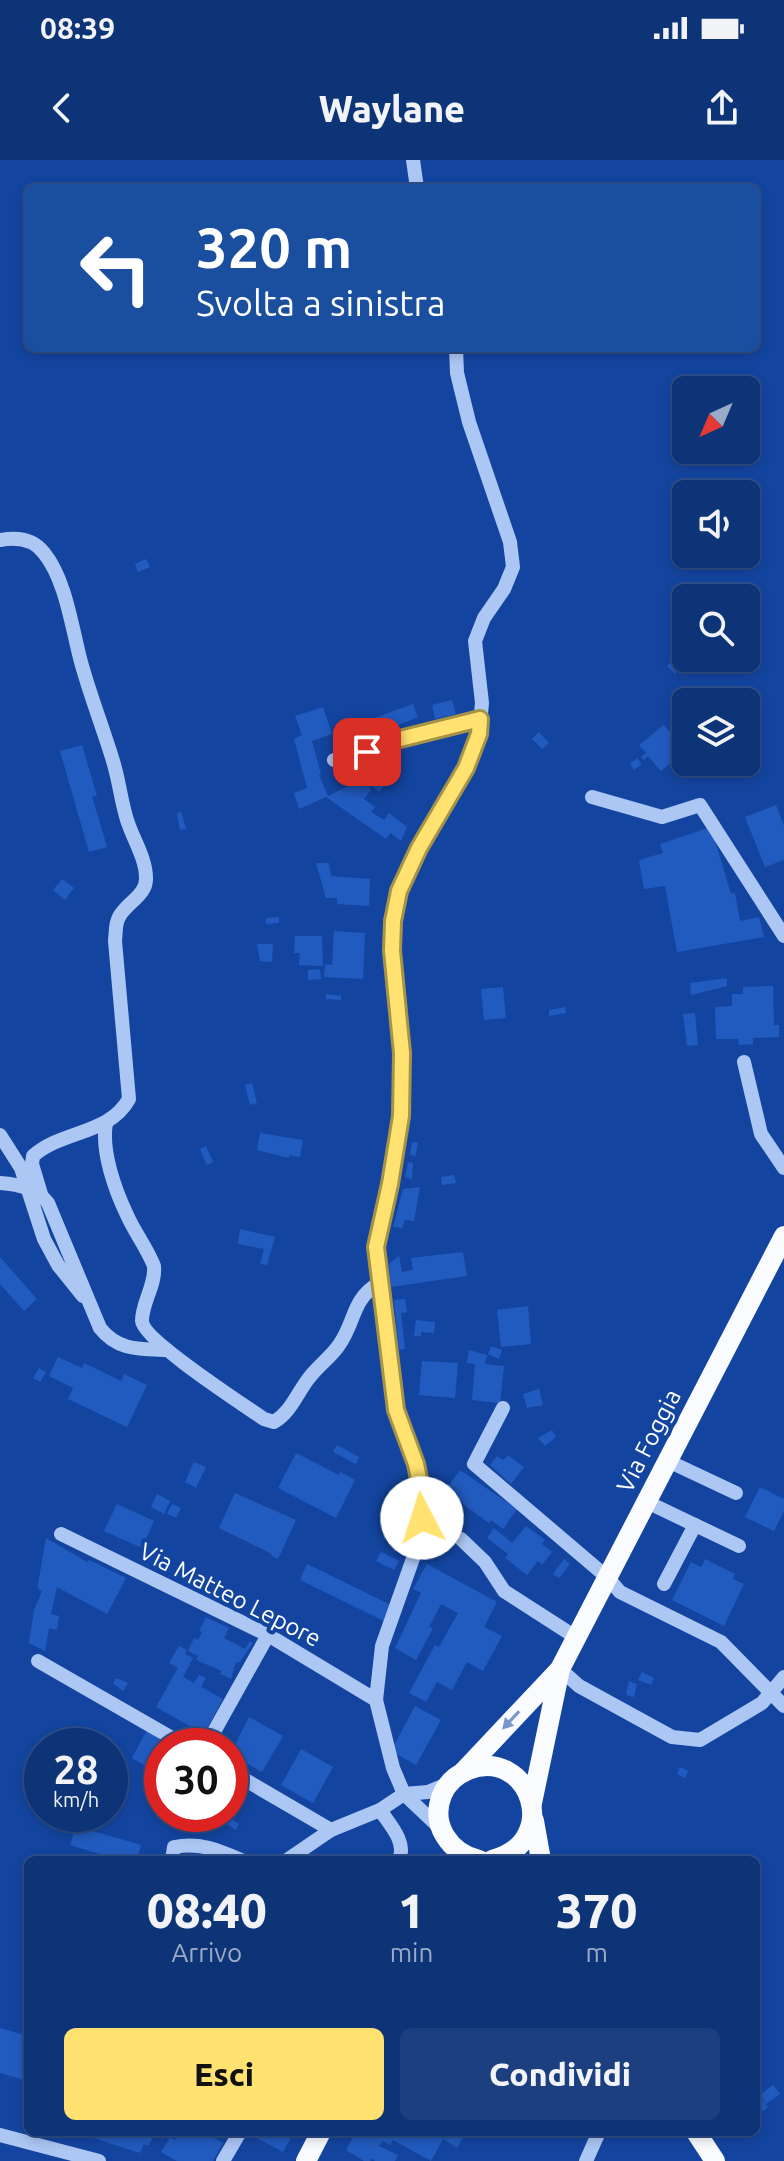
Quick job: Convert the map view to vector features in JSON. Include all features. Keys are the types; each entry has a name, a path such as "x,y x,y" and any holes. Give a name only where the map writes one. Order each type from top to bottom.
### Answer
{"main road":[{"name":"Via Foggia","path":"445,1843 439,1805 456,1777 560,1669 668,1461 779,1259 784,1236"},
{"name":"Via Foggia","path":"502,1856 516,1850 531,1827 532,1808 560,1669"},
{"path":"456,1777 477,1767 491,1766 517,1778 526,1789 532,1808 540,1856"},
{"path":"445,1843 466,1856"},
{"path":"306,2161 319,2136"},
{"path":"699,2136 715,2161"}],"street":[{"path":"413,160 416,184"},
{"path":"445,1843 404,1794 393,1768 376,1700 382,1646 416,1550 422,1518 422,1494 416,1464 396,1410 376,1247 401,1116 402,1053 392,951 393,921 399,891 419,848 466,768 479,734 482,703 475,641 484,618 504,589 513,567 510,542 469,422 457,373 456,352"},
{"path":"0,540 26,540 45,553 60,587 122,789 126,817 145,866 146,879 145,886 119,917 116,926 129,1099 123,1110 106,1123 45,1147 33,1156 35,1192"},
{"path":"334,760 367,752 392,741 480,719"},
{"path":"592,797 662,817 700,805 784,936"},
{"path":"744,1062 761,1134 784,1168"},
{"path":"106,1123 107,1154 118,1195 154,1266 155,1278 142,1323 150,1337 264,1419 274,1422 282,1417 307,1380 340,1344 359,1301 379,1283"},
{"path":"0,1135 59,1224 100,1328 110,1340 126,1348 167,1350"},
{"path":"0,1183 35,1192"},
{"path":"503,1408 474,1464 608,1578 620,1592 721,1642 784,1706"},
{"path":"668,1461 736,1493"},
{"path":"647,1502 739,1546"},
{"path":"664,1584 695,1525"},
{"name":"Via Matteo Lepore","path":"61,1534 268,1635 376,1700"},
{"path":"461,1539 485,1562 504,1591 577,1638"},
{"path":"216,1728 268,1635"},
{"path":"38,1661 155,1728"},
{"path":"560,1669 579,1686 672,1737 700,1740 762,1703 784,1677"},
{"path":"293,1856 331,1830 380,1810 404,1794 428,1792 456,1777"},
{"path":"248,1782 331,1830"},
{"path":"380,1810 397,1836 400,1856"},
{"path":"173,1856 174,1847 190,1844 206,1846 231,1856"},
{"path":"0,2135 99,2161"},
{"path":"223,2161 238,2136"},
{"path":"586,2161 597,2136"}],"building":[{"path":"146,559 150,567 138,572 135,564"},
{"path":"452,700 456,714 435,719 432,705"},
{"path":"413,704 418,717 372,736 366,721"},
{"path":"323,707 332,734 312,741 319,775 328,796 365,778 371,790 364,799 375,807 371,812 384,820 389,813 407,827 401,841 391,833 386,839 326,797 299,809 294,793 307,788 294,739 302,735 295,716"},
{"path":"664,725 672,735 672,762 661,771 648,756 644,760 641,757 646,753 639,745"},
{"path":"539,732 549,743 542,749 532,739"},
{"path":"82,745 97,796 92,796 107,847 89,852 60,751"},
{"path":"637,758 642,764 634,770 630,764"},
{"path":"372,776 384,786 379,792 367,782"},
{"path":"776,805 784,826 784,860 765,867 745,817"},
{"path":"181,812 186,829 180,830 177,813"},
{"path":"711,827 731,894 735,893 740,921 759,917 764,937 677,952 665,886 644,889 639,860 663,853 660,844"},
{"path":"316,863 329,863 331,876 370,879 369,906 337,904 337,898 326,898"},
{"path":"62,879 74,888 65,900 53,890"},
{"path":"279,917 279,923 266,924 266,918"},
{"path":"334,931 365,933 363,979 324,977 325,964 332,965"},
{"path":"295,936 322,936 323,966 299,965 300,953 294,953"},
{"path":"257,944 273,944 272,962 260,961"},
{"path":"320,969 321,979 308,980 308,970"},
{"path":"727,978 727,986 691,995 690,983"},
{"path":"773,986 774,1025 779,1025 779,1037 753,1038 753,1044 739,1045 738,1039 716,1039 715,1007 732,1006 732,994 743,994 743,987"},
{"path":"503,987 506,1018 484,1020 481,989"},
{"path":"326,994 341,996 341,1000 326,999"},
{"path":"565,1007 566,1013 549,1016 549,1010"},
{"path":"695,1013 698,1045 687,1046 683,1014"},
{"path":"252,1083 257,1103 250,1105 245,1085"},
{"path":"260,1133 303,1140 300,1157 289,1155 289,1158 257,1150"},
{"path":"412,1142 418,1143 415,1157 410,1154"},
{"path":"206,1146 213,1162 207,1165 200,1149"},
{"path":"408,1162 413,1163 412,1179 405,1177"},
{"path":"454,1175 456,1183 442,1185 441,1177"},
{"path":"420,1187 414,1221 405,1220 402,1228 393,1227 403,1189"},
{"path":"240,1229 275,1237 267,1265 260,1264 264,1249 238,1244"},
{"path":"463,1252 467,1276 391,1287 389,1264 399,1256 402,1272 413,1270 411,1258"},
{"path":"0,1257 37,1299 24,1311 0,1284"},
{"path":"405,1299 407,1312 401,1313 405,1349 399,1350 394,1300"},
{"path":"528,1306 531,1344 501,1347 497,1310"},
{"path":"416,1320 435,1322 434,1333 421,1332 421,1336 414,1336"},
{"path":"491,1346 502,1350 499,1359 488,1354"},
{"path":"469,1350 487,1355 485,1364 504,1366 500,1403 472,1400 475,1364 467,1363"},
{"path":"58,1357 82,1368 84,1363 121,1381 124,1374 147,1385 127,1427 68,1399 73,1388 49,1376"},
{"path":"422,1361 458,1363 455,1398 419,1395"},
{"path":"39,1368 46,1372 40,1382 33,1378"},
{"path":"539,1389 543,1405 527,1408 523,1394"},
{"path":"552,1430 556,1437 545,1446 538,1438"},
{"path":"337,1445 359,1457 356,1464 333,1452"},
{"path":"296,1453 355,1480 336,1518 278,1488"},
{"path":"508,1455 524,1467 511,1484 490,1465 497,1456 503,1460"},
{"path":"194,1462 206,1467 196,1488 185,1482"},
{"path":"460,1470 517,1509 503,1529 491,1520 489,1523 445,1491"},
{"path":"760,1487 784,1499 784,1511 774,1531 745,1517"},
{"path":"235,1493 296,1520 278,1559 219,1528"},
{"path":"157,1494 170,1501 164,1514 151,1507"},
{"path":"117,1504 154,1521 142,1548 104,1531"},
{"path":"172,1504 181,1508 176,1518 167,1514"},
{"path":"526,1526 545,1540 542,1544 552,1552 542,1565 538,1561 527,1575 505,1558 508,1554 487,1538 494,1528 512,1543"},
{"path":"46,1538 87,1562 89,1560 126,1578 107,1614 57,1587 51,1614 59,1616 57,1630 49,1628 45,1651 29,1643 34,1610 42,1591 38,1584"},
{"path":"381,1552 399,1561 394,1570 376,1561"},
{"path":"564,1559 570,1564 559,1578 553,1574"},
{"path":"705,1559 735,1574 733,1579 744,1584 724,1626 672,1600 691,1562 701,1567"},
{"path":"307,1564 391,1605 386,1622 300,1580"},
{"path":"427,1564 497,1602 484,1627 502,1636 483,1671 467,1662 452,1690 437,1682 426,1702 409,1693 435,1645 439,1647 458,1613 441,1604 429,1627 433,1628 416,1660 395,1648 421,1593 413,1589"},
{"path":"206,1617 229,1628 224,1638 245,1649 250,1641 253,1643 239,1663 236,1662 231,1679 220,1674 222,1671 196,1660 198,1656 188,1651 194,1638 198,1640"},
{"path":"179,1646 187,1650 185,1654 193,1658 183,1677 194,1683 199,1675 206,1678 201,1687 223,1699 207,1728 193,1728 156,1707 178,1668 169,1663"},
{"path":"642,1672 654,1678 651,1685 638,1680"},
{"path":"116,1678 128,1683 123,1691 113,1683"},
{"path":"629,1681 637,1684 634,1697 626,1695"},
{"path":"415,1706 441,1720 416,1765 391,1751"},
{"path":"249,1717 283,1736 262,1772 248,1764 248,1728 243,1728"},
{"path":"144,1736 144,1765 132,1758"},
{"path":"301,1749 333,1767 313,1803 281,1785"},
{"path":"680,1767 688,1771 685,1778 677,1774"},
{"path":"74,1832 97,1832 141,1845 138,1856 107,1856 70,1845"},
{"path":"0,2028 24,2035 24,2080 0,2073"},
{"path":"773,2085 780,2094 766,2104 760,2095"},
{"path":"760,2097 768,2107 760,2113"},
{"path":"87,2136 154,2136 148,2146 144,2144 140,2153"},
{"path":"178,2136 210,2136 223,2143 213,2161 177,2161 161,2152 170,2137 175,2140"},
{"path":"258,2136 292,2136 283,2152"},
{"path":"354,2136 412,2136 417,2139 419,2136 464,2136 457,2148 443,2139 431,2161 393,2140 390,2145 382,2141 379,2146 398,2155 395,2161 375,2161 372,2158 364,2161 346,2150"}],"route":[{"path":"367,752 392,741 480,719 479,734 466,768 419,848 399,891 393,921 392,951 402,1053 401,1116 376,1247 396,1410 416,1464 422,1494 422,1518"}]}
